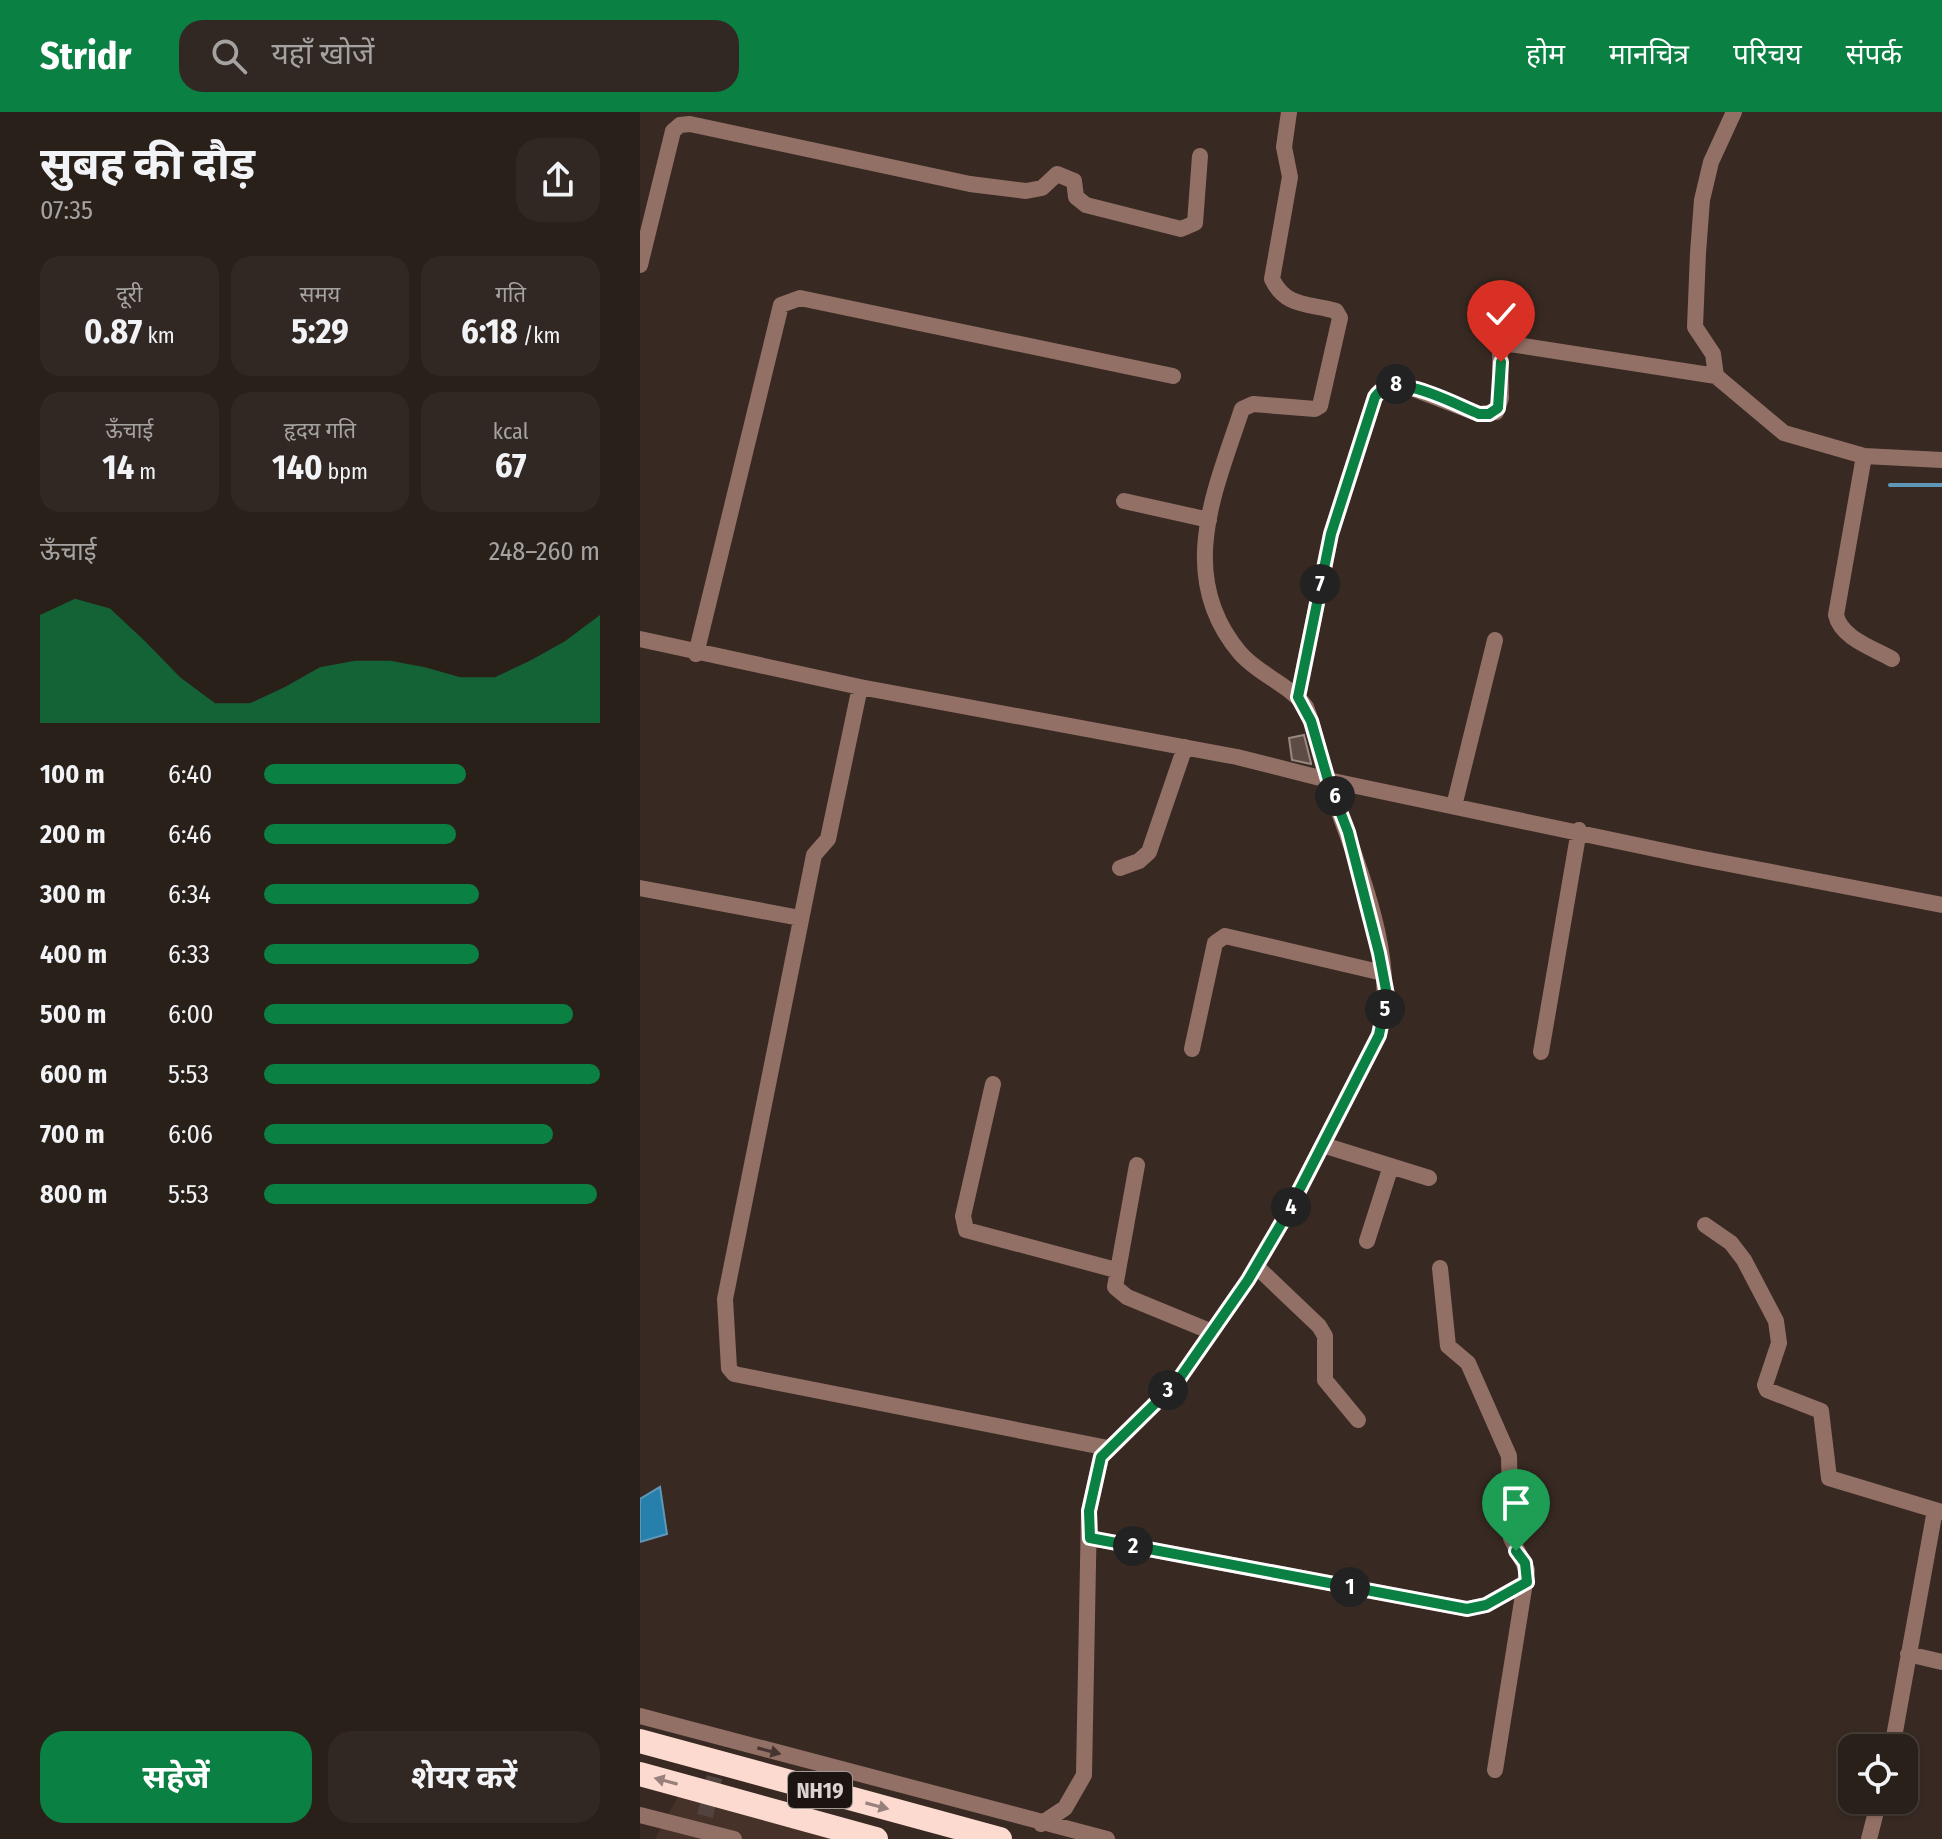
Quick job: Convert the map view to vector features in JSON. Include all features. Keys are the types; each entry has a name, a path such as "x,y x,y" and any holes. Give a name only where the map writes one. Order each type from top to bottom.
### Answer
{"highway":[{"name":"NH19","path":"640,1741 1000,1839"},
{"name":"NH19","path":"640,1774 876,1839"}],"street":[{"path":"1041,1824 1065,1808 1084,1775 1089,1511 1095,1470 1108,1448 1177,1382 1256,1266 1379,1035 1387,995 1367,899 1311,721 1298,697 1256,671 1237,649 1209,597 1203,563 1209,520 1242,409 1253,404 1315,409 1320,406 1335,352 1340,318 1336,311 1293,303 1283,297 1272,279 1290,177 1284,147 1289,112"},
{"path":"1716,376 1713,354 1695,327 1698,253 1702,200 1711,162 1734,112"},
{"path":"640,265 673,131 680,125 690,124 970,184 1026,191 1042,188 1054,175 1061,175 1074,181 1076,197 1086,205 1181,229 1195,223 1200,156"},
{"path":"696,654 781,305 788,300 800,298 1173,376"},
{"path":"1298,697 1331,534 1380,390 1401,384 1479,414 1496,412 1501,398 1500,351 1507,344 1716,376 1784,433 1864,456 1942,460"},
{"path":"1864,456 1836,615 1838,625 1845,633 1892,659"},
{"path":"1124,501 1209,520"},
{"path":"640,639 696,654 1185,747 1693,857 1942,905"},
{"path":"1454,806 1495,640"},
{"path":"860,687 828,839 816,851 800,918 725,1299 729,1368 734,1374 1108,1448"},
{"path":"1120,868 1139,861 1149,852 1185,747"},
{"path":"1541,1052 1579,830"},
{"path":"640,888 800,918"},
{"path":"1192,1049 1215,943 1225,936 1383,973"},
{"path":"993,1084 963,1216 966,1230 1116,1270"},
{"path":"1323,1145 1429,1178"},
{"path":"1137,1165 1116,1270 1117,1291 1212,1332"},
{"path":"1367,1241 1391,1166"},
{"path":"1705,1225 1731,1243 1757,1280 1780,1332 1765,1385 1767,1390 1821,1411 1829,1478 1938,1511 1894,1734"},
{"path":"1256,1266 1319,1326 1325,1336 1325,1380 1358,1420"},
{"path":"1440,1268 1448,1346 1468,1363 1509,1456 1511,1538 1525,1563 1527,1582 1495,1770"},
{"path":"1090,1538 1467,1609 1486,1605 1527,1582"},
{"path":"1908,1654 1942,1662"},
{"path":"640,1716 722,1746 1107,1839"},
{"path":"1869,1839 1875,1814"},
{"path":"640,1815 734,1839"}],"shaded area":[{"path":"680,1793 843,1839 655,1839"}],"water":[{"path":"660,1487 667,1534 640,1542 640,1499"}],"building":[{"path":"1304,735 1311,764 1292,760 1289,738"}],"waterway":[{"path":"1890,485 1942,485"}],"tunnel":[{"path":"705,1816 720,1755"}],"route":[{"path":"1501,362 1501,398 1496,412 1489,414 1479,414 1401,384 1380,390 1375,397 1331,534 1308,661 1298,697 1311,721 1367,899 1387,995 1379,1035 1288,1212 1248,1280 1177,1382 1101,1457 1095,1470 1089,1511 1090,1538 1467,1609 1486,1605 1527,1582 1525,1563 1516,1551"}]}
